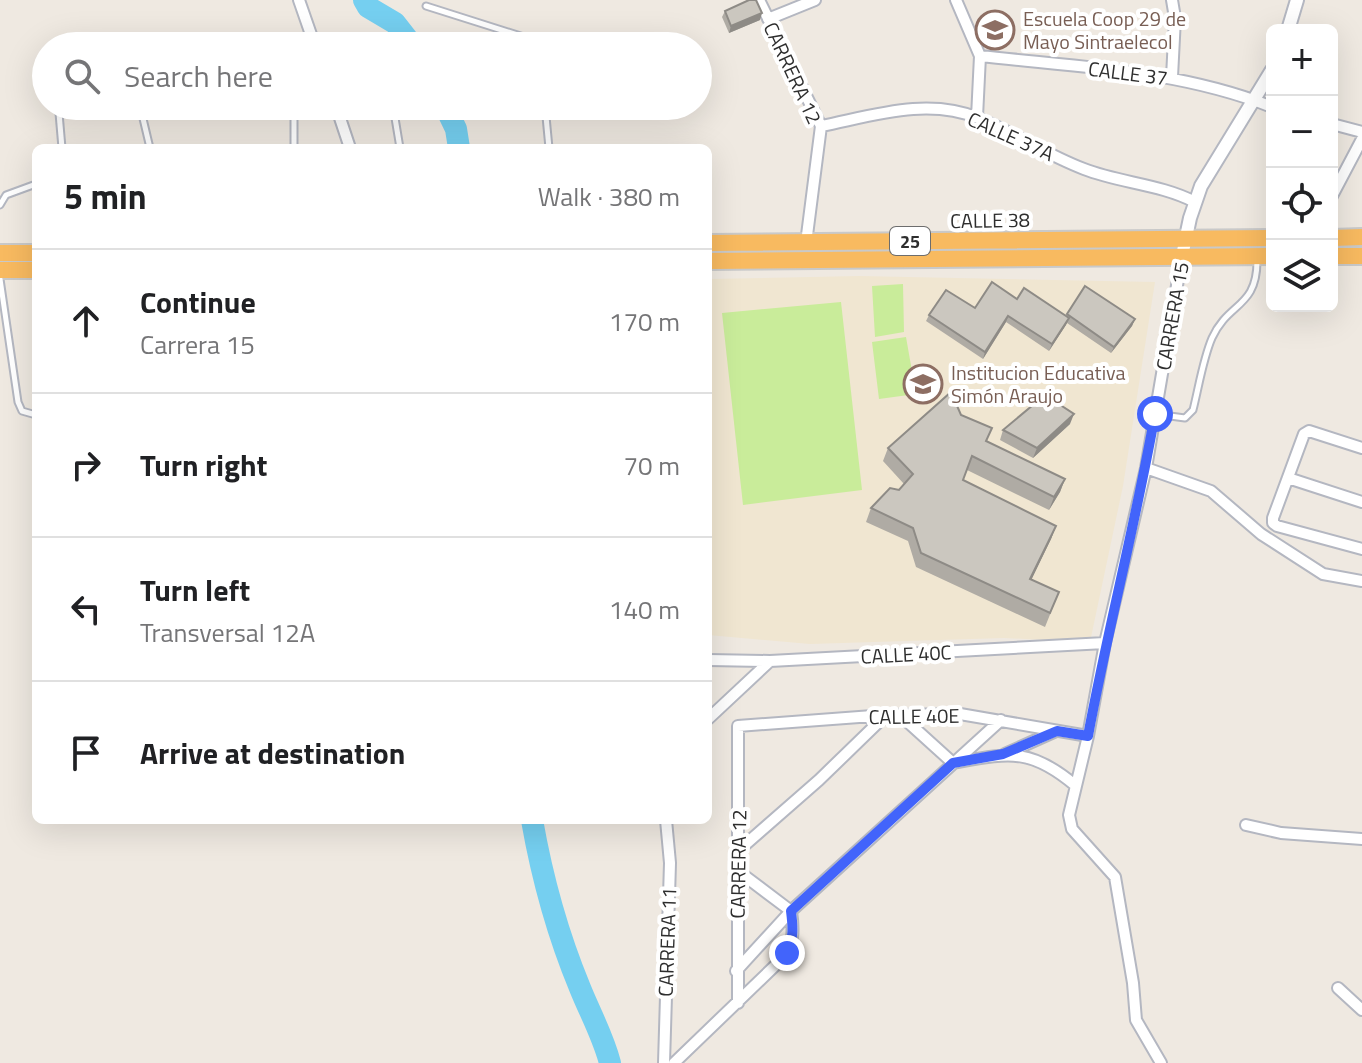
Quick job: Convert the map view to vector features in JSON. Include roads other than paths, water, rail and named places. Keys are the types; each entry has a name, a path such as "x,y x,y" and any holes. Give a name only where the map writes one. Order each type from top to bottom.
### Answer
{"highway":[{"path":"1338,238 1362,237"},
{"name":"CALLE 38","path":"712,261 1184,247 1266,239"},
{"name":"CALLE 38","path":"712,243 1184,247 1264,256"},
{"path":"0,253 32,253"},
{"path":"1338,256 1362,256"},
{"path":"0,270 32,270"}],"street":[{"path":"299,0 310,32"},
{"name":"CARRERA 12","path":"759,0 821,126 806,243"},
{"path":"768,19 815,0"},
{"path":"956,0 980,56 977,117"},
{"path":"1172,0 1175,18 1172,77"},
{"path":"1290,24 1297,0"},
{"name":"CALLE 37","path":"980,56 1172,77 1205,84 1266,105"},
{"path":"1184,247 1195,202 1216,159 1266,81"},
{"name":"CALLE 37A","path":"821,126 907,109 933,108 977,117 1080,168 1162,189 1195,202"},
{"path":"341,120 349,144"},
{"path":"1338,126 1362,132"},
{"path":"1338,185 1362,139"},
{"name":"CARRERA 15","path":"1161,1063 1136,1020 1133,983 1115,877 1072,829 1069,815 1146,468 1184,247"},
{"path":"1362,448 1309,431 1304,434 1273,523 1362,549"},
{"path":"1146,468 1211,491 1261,534 1323,574 1362,581"},
{"path":"1288,478 1362,502"},
{"name":"CALLE 40C","path":"712,660 770,661 1105,643"},
{"path":"712,715 770,661"},
{"name":"CALLE 40E","path":"738,726 886,715 960,714 1088,736"},
{"path":"739,850 819,780 886,715"},
{"path":"900,715 953,763"},
{"path":"736,971 791,911 1001,720"},
{"name":"CARRERA 12","path":"738,726 738,1003"},
{"path":"953,763 1003,754 1057,731"},
{"path":"1003,754 1030,758 1052,766 1076,786"},
{"name":"CARRERA 11","path":"664,1063 670,863 666,824"},
{"path":"1246,825 1281,833 1362,839"},
{"path":"674,1063 738,1003 787,953 792,943 794,930 791,911 738,871"},
{"path":"1338,988 1362,1010"}],"lane":[{"path":"426,6 508,32"},
{"path":"60,120 62,144"},
{"path":"143,120 149,144"},
{"path":"294,120 294,144"},
{"path":"395,120 399,144"},
{"path":"546,120 549,144"},
{"path":"0,205 6,195 32,185"},
{"path":"1155,414 1185,418 1193,410 1212,339 1223,319 1249,298 1264,256"},
{"path":"0,279 18,402 22,411 32,414"}],"waterway":[{"path":"364,0 368,7 395,23 402,32"},
{"path":"452,120 458,144"},
{"path":"533,824 558,927 610,1063"}],"place":[{"name":"Escuela Coop 29 de Mayo Sintraelecol","path":"995,30"},
{"name":"Institucion Educativa Simón Araujo","path":"923,384"}]}
